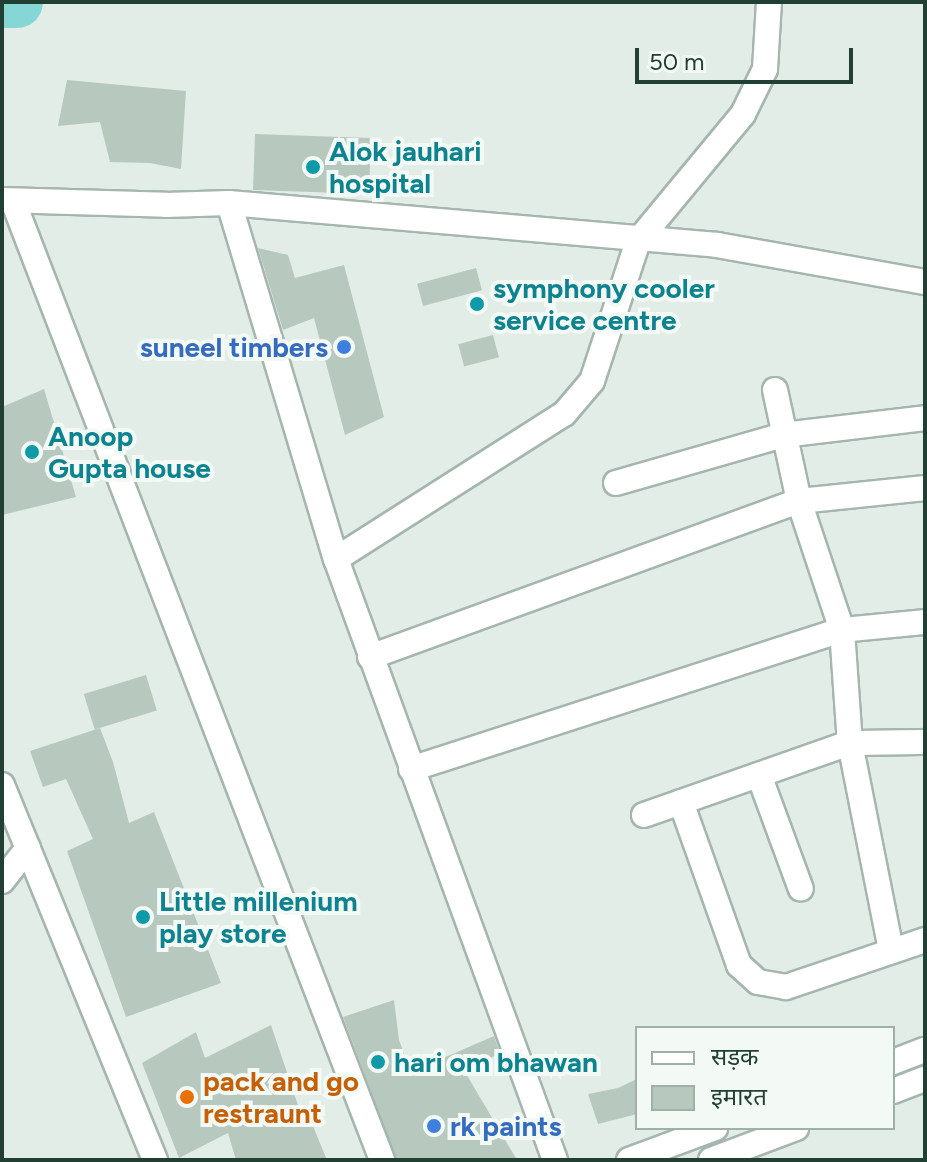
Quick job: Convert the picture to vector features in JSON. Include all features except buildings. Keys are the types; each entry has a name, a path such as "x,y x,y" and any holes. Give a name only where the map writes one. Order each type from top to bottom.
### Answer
{"street":[{"path":"336,559 564,414 592,381 638,241 743,114 765,69 769,2"},
{"path":"382,1160 7,200 166,205 229,203 638,241 717,245 925,282"},
{"path":"229,203 336,559 555,1160"},
{"path":"775,390 799,501 842,630 850,743 891,951"},
{"path":"616,483 783,435 925,418"},
{"path":"370,657 799,501 925,488"},
{"path":"411,769 842,630 925,622"},
{"path":"644,815 850,743 925,742"},
{"path":"759,775 801,889"},
{"path":"2,785 155,1160"},
{"path":"681,802 739,965 758,982 786,987 925,940"},
{"path":"2,881 28,848"},
{"path":"895,1061 925,1050"},
{"path":"895,1090 925,1079"},
{"path":"629,1160 710,1130"},
{"path":"711,1160 791,1130"}],"waterway":[{"path":"3,2 17,2"}],"place":[{"name":"Alok jauhari hospital","path":"313,167"},
{"name":"symphony cooler service centre","path":"477,304"},
{"name":"suneel timbers","path":"344,347"},
{"name":"Anoop Gupta house","path":"32,452"},
{"name":"Little millenium play store","path":"143,917"},
{"name":"hari om bhawan","path":"378,1062"},
{"name":"pack and go restraunt","path":"187,1097"},
{"name":"rk paints","path":"434,1126"}]}
